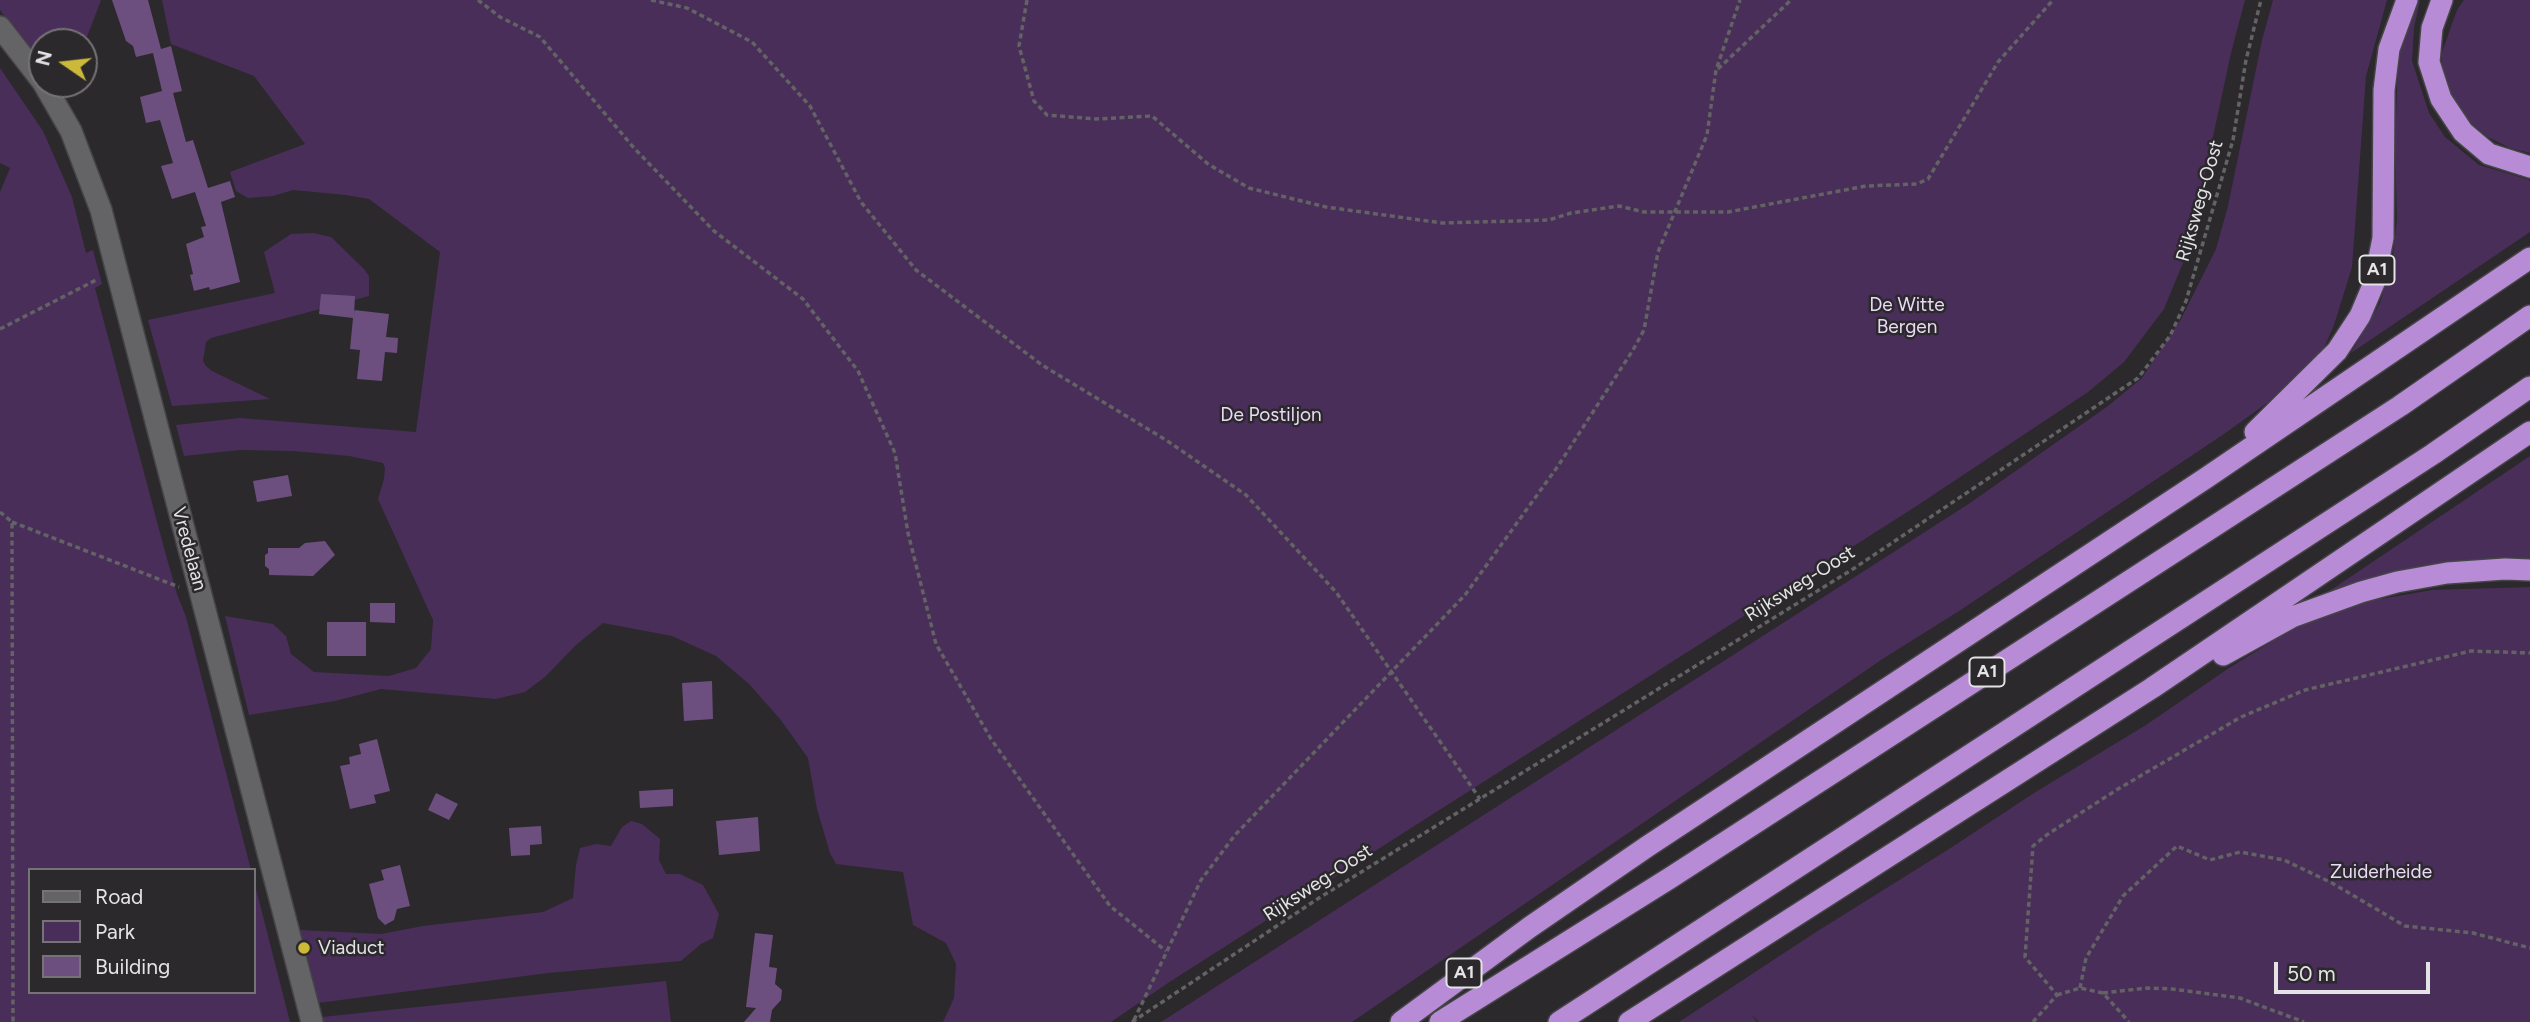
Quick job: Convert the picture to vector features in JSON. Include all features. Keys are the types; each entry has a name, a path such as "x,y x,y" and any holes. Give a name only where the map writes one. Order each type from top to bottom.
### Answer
{"highway":[{"name":"A1","path":"2206,478 2337,351 2360,316 2374,283 2383,238 2384,90 2389,49 2407,0"},
{"path":"2442,0 2432,28 2429,62 2441,99 2463,132 2489,154 2530,167"},
{"name":"A1","path":"1401,1022 1530,927 1648,846 2206,478 2530,258"},
{"name":"A1","path":"1440,1022 1670,878 2388,413 2530,316"},
{"path":"1559,1022 2421,462 2530,387"},
{"path":"1629,1022 2152,688 2530,432"},
{"path":"2152,688 2197,671 2292,617 2361,592 2447,573 2530,570"}],"street":[{"name":"Vredelaan","path":"0,27 28,63"},
{"name":"Vredelaan","path":"51,98 76,142 101,210 312,1022"}],"path":[{"path":"478,0 500,17 540,37 634,148 714,231 803,299 858,371 895,453 908,533 936,644 991,739 1110,906 1166,951"},
{"path":"651,0 687,8 752,42 810,106 861,202 916,270 1042,365 1166,440 1246,495 1336,592 1480,799"},
{"path":"1027,0 1019,46 1034,101 1047,114 1096,119 1152,116 1208,164 1249,188 1326,206 1442,223 1549,220 1571,213 1619,206 1644,212 1676,214 1728,212 1866,186 1917,184 1927,178 1998,62 2053,0"},
{"path":"1133,1022 1201,880 1235,835 1465,595 1558,466 1620,372 1644,330 1658,251 1676,214 1707,135 1716,70 1740,0"},
{"path":"1716,70 1791,0"},
{"name":"Rijksweg-Oost","path":"1133,1022 1319,898 1853,569 2138,378 2170,336 2186,301 2233,140 2246,60 2262,0"},
{"path":"0,329 116,270"},
{"path":"0,512 12,522 201,596"},
{"path":"12,522 13,1022"},
{"path":"2057,995 2025,957 2033,846 2048,834 2118,789 2241,717 2305,690 2471,651 2530,653"},
{"path":"2080,988 2086,958 2123,896 2177,846 2210,860 2240,852 2284,860 2332,883 2405,926 2473,933 2530,948"},
{"path":"2033,1022 2057,995 2080,988 2103,993 2147,988 2172,989 2240,998 2304,1022"},
{"path":"2103,993 2129,1022"}],"green space":[{"path":"0,0 101,0 90,28 28,28 28,48 0,10"},
{"name":"De Postiljon","path":"162,0 2245,0 2189,248 2164,309 2124,362 2088,392 1915,507 1171,981 1111,1022 943,1022 954,998 956,964 946,943 913,925 903,872 836,864 817,809 808,758 780,719 749,684 716,656 672,636 603,623 525,692 496,699 381,689 335,701 249,715 225,616 273,624 286,636 291,654 314,672 389,676 416,668 431,649 433,620 378,499 384,479 383,463 349,456 293,451 240,450 184,456 176,425 240,418 416,432 440,252 369,199 293,190 273,196 248,198 236,191 230,172 305,144 254,76 171,44"},
{"path":"2273,0 2387,0 2366,76 2352,267 2324,348 2300,373 2267,403 2224,434 1884,658 1352,1022 1161,1022 1970,503 2108,406 2142,378 2181,319 2216,249 2228,206 2262,40"},
{"path":"2420,0 2414,28 2412,61 2429,113 2445,137 2479,165 2530,180 2530,232 2351,353 2380,303 2392,264 2397,219 2395,145 2398,61 2404,29 2411,11"},
{"path":"2464,0 2530,0 2530,153 2510,148 2488,137 2466,119 2453,99 2444,77 2441,55 2457,10"},
{"path":"0,68 43,131 72,197 86,253 93,250 102,284 95,288 164,548 186,617 250,868 28,868 28,994 256,994 256,889 290,1022 0,1022 0,192 10,168 0,163"},
{"path":"313,233 331,237 364,269 369,276 369,296 211,338 206,342 203,361 206,366 270,399 172,406 148,320 275,293 264,252 291,234"},
{"path":"2530,456 2530,563 2319,598"},
{"name":"Zuiderheide","path":"2530,587 2530,1022 1759,1022 1750,1013 1757,1022 1679,1022 2294,628 2327,614 2375,600 2432,590"},
{"path":"631,821 642,824 660,839 659,860 666,874 680,874 703,885 719,914 713,938 701,944 681,961 548,973 318,1003 300,930 381,934 423,926 543,912 573,898 580,848 596,844 611,846 622,827"},
{"path":"666,981 671,1022 323,1022 322,1017"}],"building":[{"path":"112,0 148,0 161,49 171,46 182,91 173,93 186,142 193,140 208,188 230,181 235,197 221,202 240,282 194,291 186,244 204,237 201,227 206,226 195,192 172,199 161,166 173,163 160,120 146,123 140,97 162,91 153,53 136,57 133,46 126,41"},
{"path":"321,294 355,296 354,310 389,314 386,337 398,338 397,353 385,352 382,381 357,379 360,350 350,349 353,318 319,314"},
{"path":"288,475 292,496 257,502 253,481"},
{"path":"325,541 335,555 313,576 269,575 269,569 265,566 268,548 299,548 305,543"},
{"path":"370,603 395,603 395,623 370,622"},
{"path":"327,622 366,622 366,656 327,656"},
{"path":"712,681 713,719 684,721 682,683"},
{"path":"377,739 390,791 374,795 376,803 350,809 340,766 350,764 349,757 361,754 359,744"},
{"path":"673,789 673,806 640,808 639,791"},
{"path":"436,793 458,804 449,820 428,810"},
{"path":"758,817 760,851 719,855 716,821"},
{"path":"541,826 542,844 530,845 530,855 511,856 509,828"},
{"path":"400,865 410,906 397,909 394,920 385,925 378,918 369,884 384,880 381,870"},
{"path":"755,933 773,935 769,967 777,968 775,984 782,990 781,1000 772,1010 770,1022 744,1022 756,1008 746,1007"}],"place":[{"name":"Viaduct","path":"304,948"}],"park label":[{"name":"De Witte Bergen","path":"1907,316"}]}
